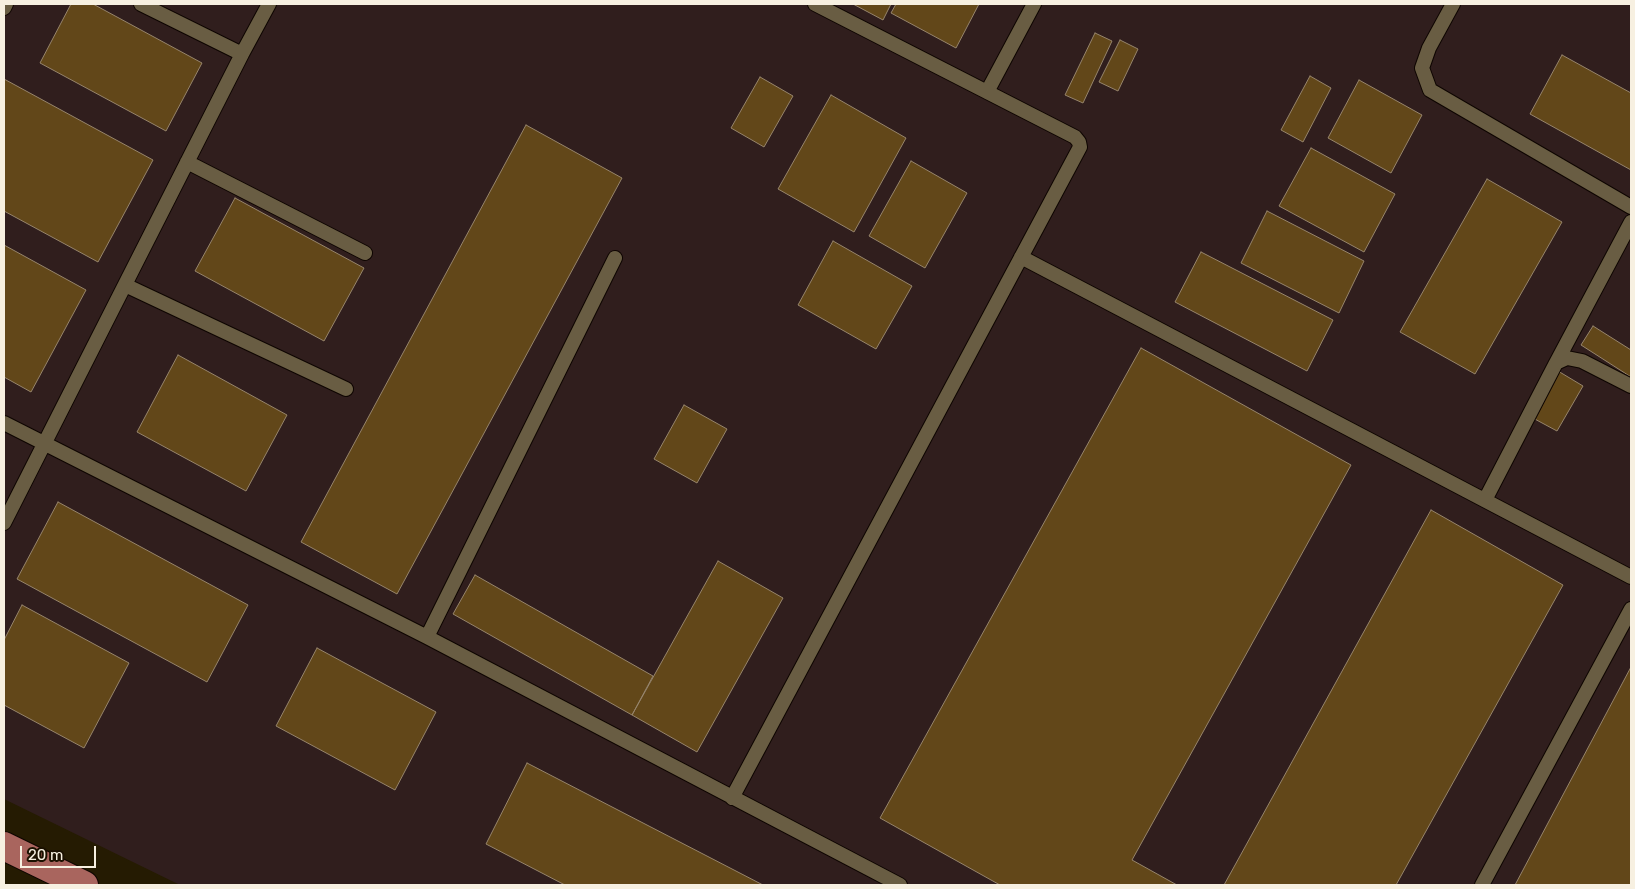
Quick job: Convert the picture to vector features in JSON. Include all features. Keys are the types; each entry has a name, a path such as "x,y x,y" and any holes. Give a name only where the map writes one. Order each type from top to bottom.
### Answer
{"main road":[{"path":"4,846 84,885"}],"lane":[{"path":"4,8 6,4"},
{"path":"141,4 242,54"},
{"path":"4,524 186,162 269,4"},
{"path":"732,798 1080,147 1075,137 815,4"},
{"path":"987,92 1034,4"},
{"path":"1453,4 1429,48 1422,68 1430,90 1631,207"},
{"path":"186,162 365,254"},
{"path":"1485,500 1631,222"},
{"path":"1021,256 1631,577"},
{"path":"427,636 615,258"},
{"path":"124,285 346,389"},
{"path":"1556,363 1568,358 1582,361 1631,386"},
{"path":"4,423 44,445 427,636 900,885"},
{"path":"1482,885 1631,609"}],"shaded area":[{"path":"4,4 1631,4 1631,885 180,885 4,799"}],"building":[{"path":"71,4 93,4 202,63 166,131 40,63"},
{"path":"853,4 891,4 883,20"},
{"path":"896,4 979,4 956,48 891,13"},
{"path":"1095,33 1112,41 1083,103 1065,95"},
{"path":"1120,40 1138,49 1118,91 1099,82"},
{"path":"1562,55 1631,93 1631,170 1530,114"},
{"path":"1310,76 1331,88 1303,142 1281,130"},
{"path":"760,77 793,96 764,147 731,128"},
{"path":"4,79 153,160 98,262 4,211"},
{"path":"1359,80 1422,115 1391,173 1328,138"},
{"path":"831,95 906,138 854,232 778,189"},
{"path":"526,125 622,178 397,594 301,542"},
{"path":"1311,148 1395,194 1364,252 1279,206"},
{"path":"911,161 967,193 925,268 869,236"},
{"path":"1487,179 1562,222 1475,374 1400,332"},
{"path":"235,198 364,268 324,341 195,271"},
{"path":"1267,211 1364,261 1339,313 1241,263"},
{"path":"833,241 912,286 876,349 798,305"},
{"path":"4,245 86,290 31,392 4,377"},
{"path":"1201,252 1333,320 1307,371 1175,302"},
{"path":"1593,326 1631,350 1631,377 1581,345"},
{"path":"1141,348 1351,465 1132,860 1177,885 1000,885 880,818"},
{"path":"178,355 287,415 246,491 137,432"},
{"path":"1558,371 1583,386 1557,431 1531,417"},
{"path":"684,405 727,429 697,483 654,459"},
{"path":"58,502 248,605 207,682 17,579"},
{"path":"1431,510 1563,585 1396,885 1224,885"},
{"path":"718,561 783,598 697,752 632,715"},
{"path":"475,575 653,676 632,715 453,614"},
{"path":"22,605 129,663 84,748 4,705 4,640"},
{"path":"317,648 436,712 395,790 276,726"},
{"path":"1631,667 1631,885 1515,885"},
{"path":"527,763 763,885 565,885 486,844"}]}
